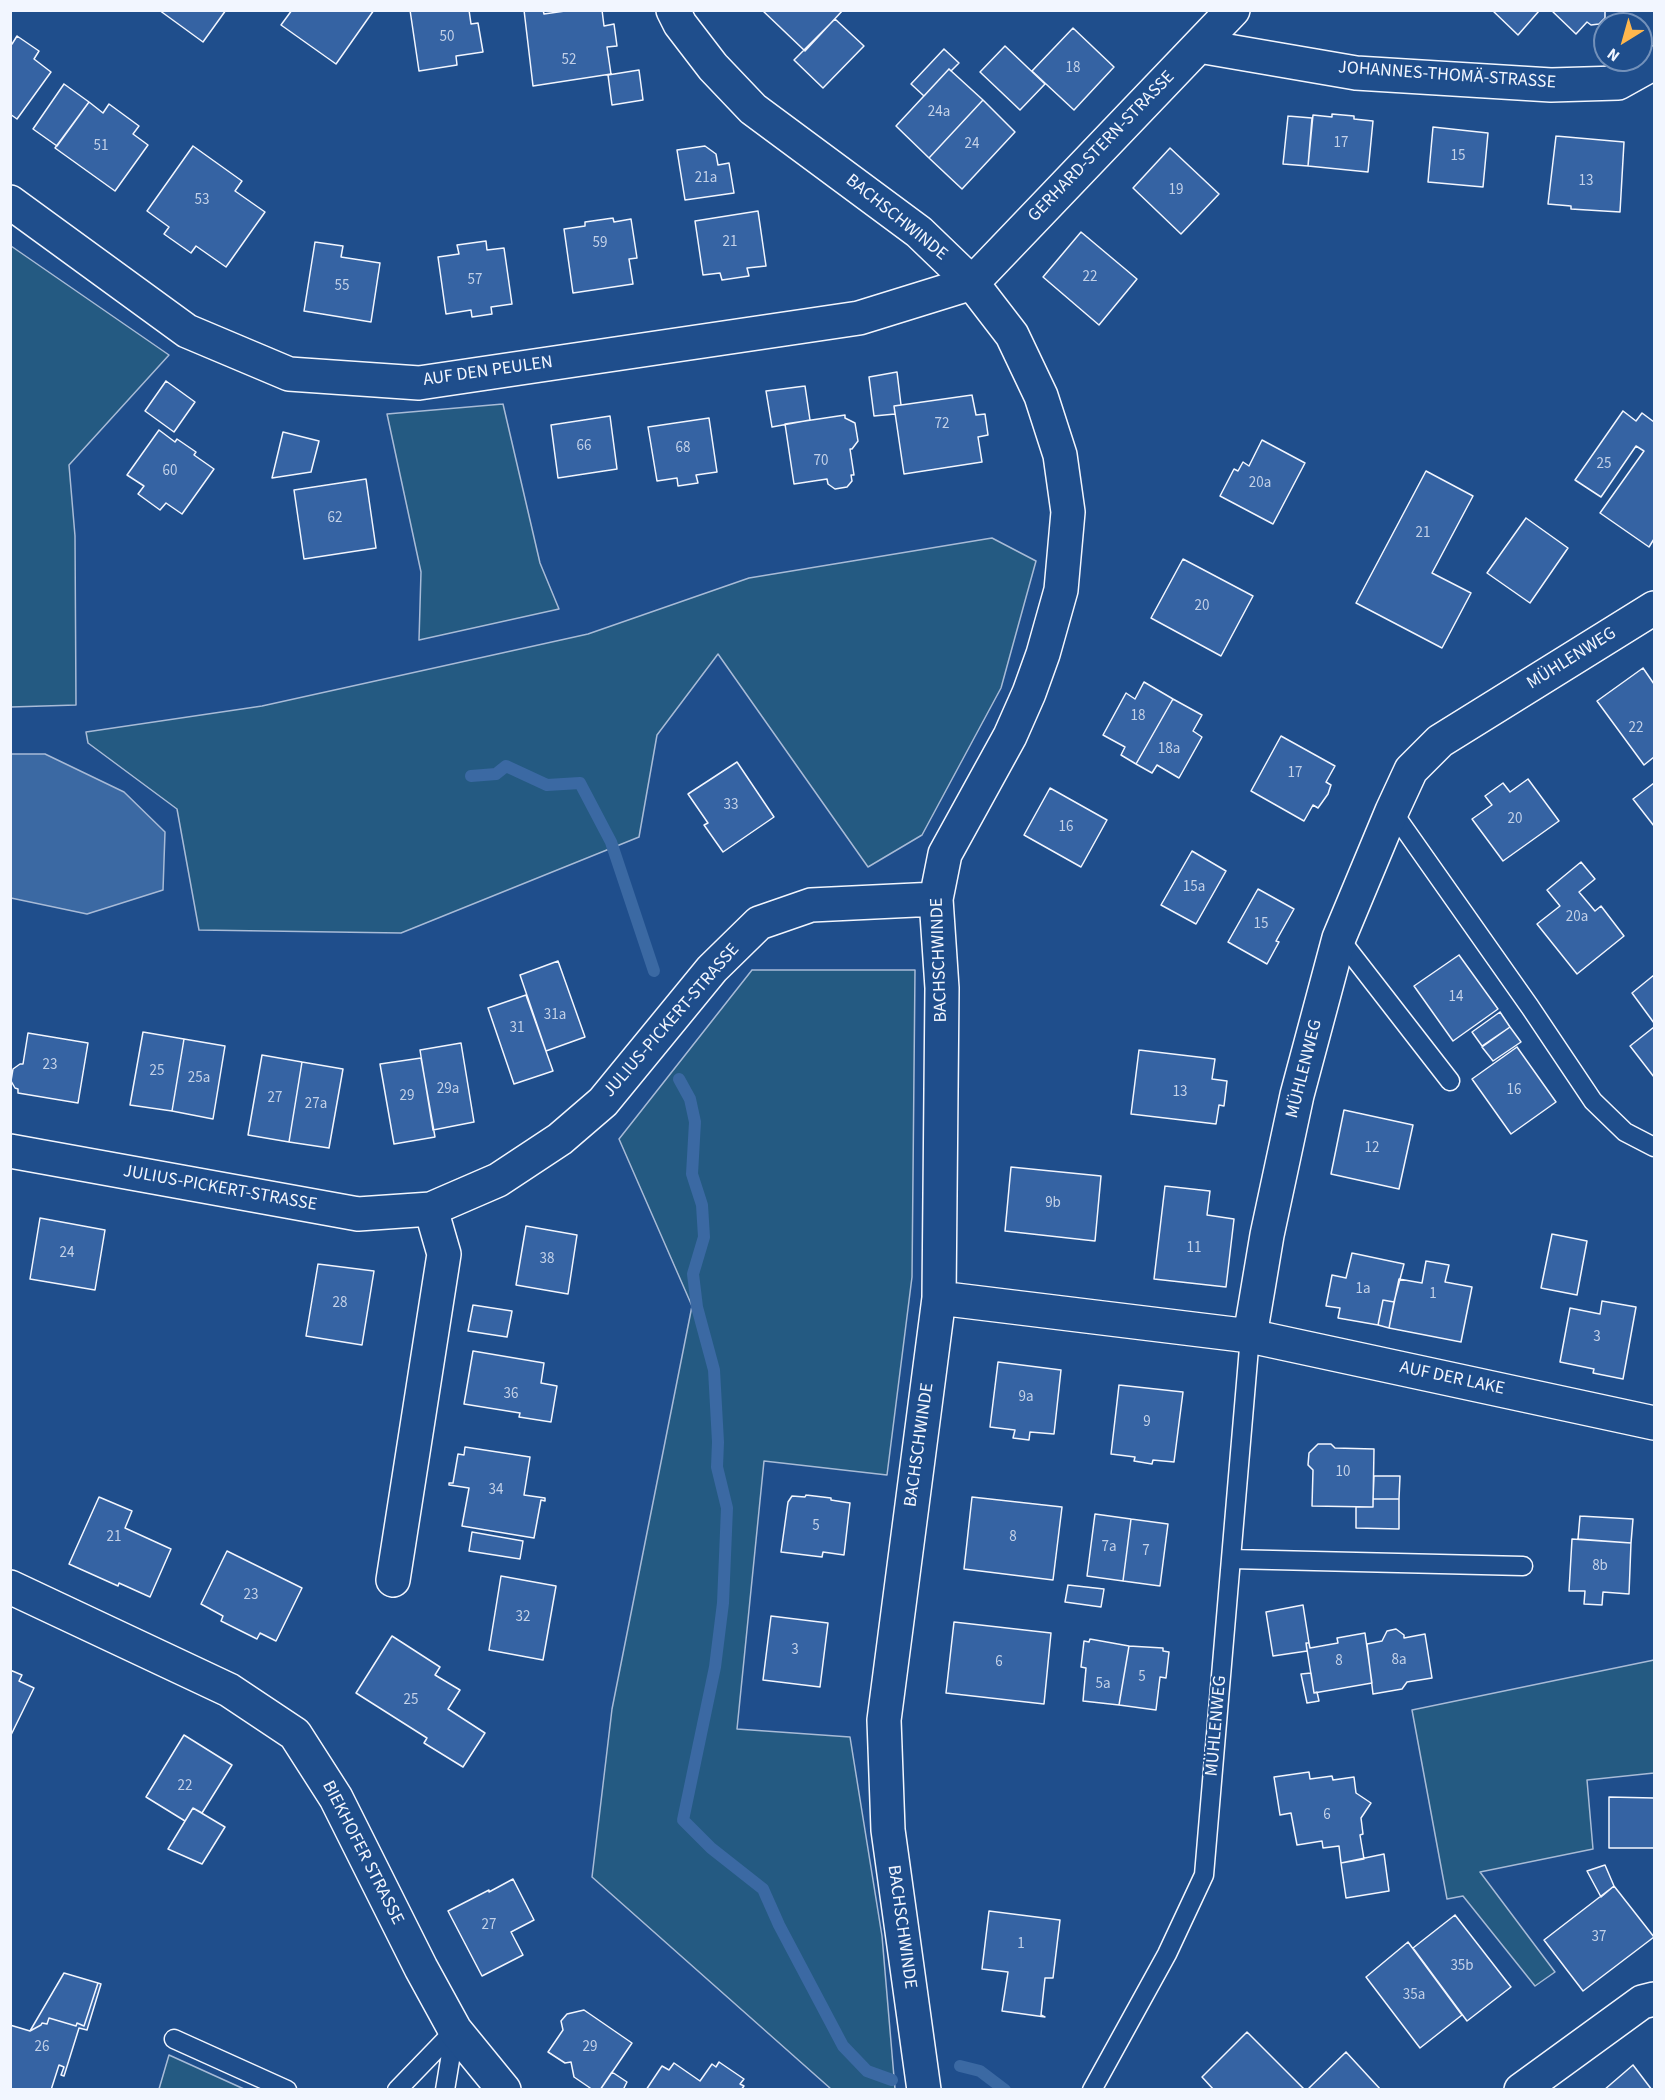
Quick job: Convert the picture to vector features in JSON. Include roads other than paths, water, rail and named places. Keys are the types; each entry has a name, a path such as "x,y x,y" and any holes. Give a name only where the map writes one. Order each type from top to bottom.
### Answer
{"street":[{"name":"BACHSCHWINDE","path":"673,10 680,24 713,67 753,109 920,232 972,283 1012,335 1041,396 1060,455 1068,512 1066,554 1059,598 1029,693 1010,736 945,854 936,899 942,987 939,1298 884,1720 888,1830 924,2090"},
{"name":"GERHARD-STERN-STRASSE","path":"972,283 1233,10"},
{"name":"JOHANNES-THOMÄ-STRASSE","path":"1199,46 1356,73 1551,85 1618,83 1654,63"},
{"name":"AUF DEN PEULEN","path":"10,202 187,331 289,374 418,383 859,318 972,283"},
{"name":"MÜHLENWEG","path":"1250,1336 1267,1235 1297,1095 1339,938 1411,770 1440,741 1654,608"},
{"name":"JULIUS-PICKERT-STRASSE","path":"10,1151 358,1214 431,1209 498,1180 560,1139 594,1110 712,969 759,923 811,905 936,899"},
{"path":"393,1580 444,1254 431,1209"},
{"path":"939,1298 1250,1336"},
{"name":"AUF DER LAKE","path":"1250,1336 1654,1423"},
{"name":"BIEKHOFER STRASSE","path":"10,1587 229,1690 294,1734 336,1798 421,1968 455,2030 504,2090"},
{"path":"1521,2090 1642,2002 1654,1999"}],"lane":[{"path":"1392,811 1593,1101 1625,1132 1654,1147"},
{"path":"1339,938 1450,1081"},
{"name":"MÜHLENWEG","path":"1092,2090 1167,1954 1204,1875 1250,1336"},
{"path":"1231,1559 1522,1566"},
{"path":"397,2090 455,2030"},
{"path":"445,2090 455,2030"},
{"path":"174,2039 287,2090"}],"waterway":[{"path":"471,776 496,774 506,766 547,785 580,783 611,842 654,971"},
{"path":"679,1079 690,1099 695,1122 692,1174 702,1205 704,1237 693,1274 697,1307 714,1370 717,1467 727,1508 723,1603 715,1667 683,1820 711,1848 763,1889 779,1925 843,2046 867,2071 892,2080"},
{"path":"960,2066 980,2071 1005,2090"}]}
